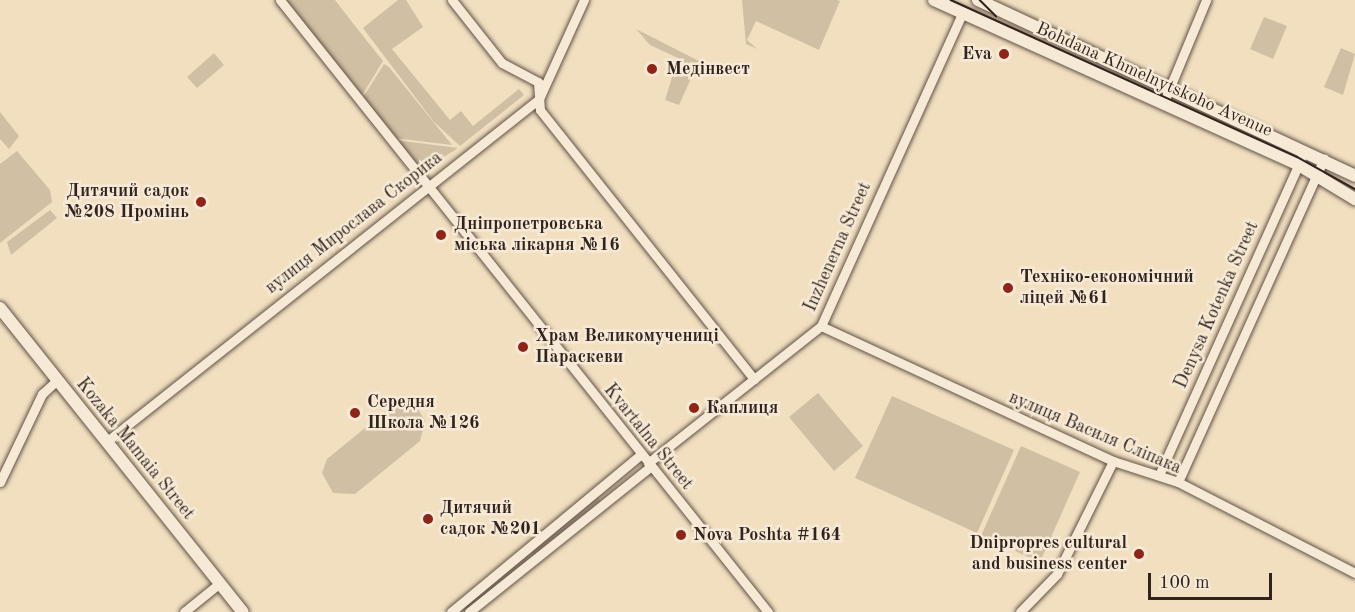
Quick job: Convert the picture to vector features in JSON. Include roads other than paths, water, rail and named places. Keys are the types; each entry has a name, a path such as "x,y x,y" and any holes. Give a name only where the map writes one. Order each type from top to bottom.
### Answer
{"main road":[{"name":"Bohdana Khmelnytskoho Avenue","path":"934,0 961,6 1163,104 1299,165 1355,199"},
{"path":"961,6 973,0"},
{"name":"Bohdana Khmelnytskoho Avenue","path":"978,0 1306,149 1355,176"},
{"name":"Kozaka Mamaia Street","path":"0,308 243,612"}],"street":[{"name":"Kvartalna Street","path":"280,0 768,612"},
{"path":"452,0 502,63 538,82 540,110 754,379"},
{"name":"вулиця Мирослава Скорика","path":"106,442 539,99 585,0"},
{"path":"1163,104 1206,0"},
{"name":"Inzhenerna Street","path":"469,612 821,326 961,6"},
{"name":"Denysa Kotenka Street","path":"1159,476 1306,149"},
{"name":"Denysa Kotenka Street","path":"1178,482 1324,158"},
{"name":"вулиця Василя Сліпака","path":"821,326 1113,461 1178,482 1355,573"},
{"path":"0,482 42,394 57,380"},
{"path":"451,612 641,454"},
{"path":"1020,612 1057,574 1113,461"},
{"path":"184,612 220,583"}],"tram line":[{"path":"951,0 1301,159 1355,189"},
{"path":"980,0 996,16"}],"place":[{"name":"Eva","path":"1004,54"},
{"name":"Медінвест","path":"652,69"},
{"name":"Дитячий садок №208 Промінь","path":"201,202"},
{"name":"Дніпропетровська міська лікарня №16","path":"441,235"},
{"name":"Техніко-економічний ліцей №61","path":"1008,288"},
{"name":"Храм Великомучениці Параскеви","path":"523,347"},
{"name":"Каплиця","path":"694,408"},
{"name":"Середня Школа №126","path":"355,413"},
{"name":"Дитячий садок №201","path":"428,519"},
{"name":"Nova Poshta #164","path":"681,535"},
{"name":"Dnipropres cultural and business center","path":"1139,554"}]}
